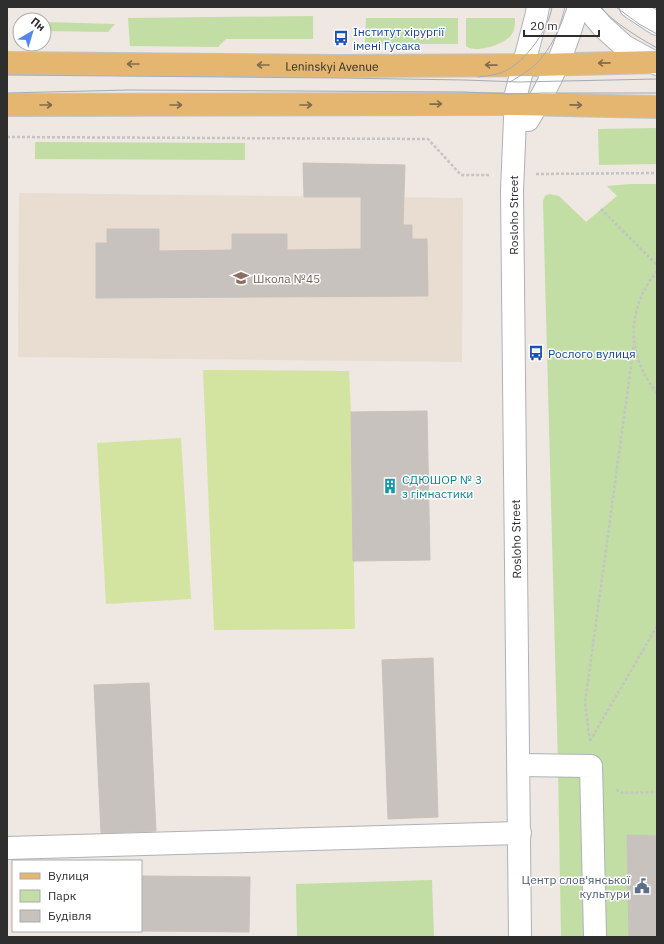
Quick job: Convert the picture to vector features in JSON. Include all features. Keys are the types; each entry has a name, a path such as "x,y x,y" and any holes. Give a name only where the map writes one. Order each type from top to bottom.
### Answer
{"main road":[{"name":"Leninskyi Avenue","path":"7,63 340,66 523,65 656,62"},
{"path":"7,105 537,104 657,107"}],"street":[{"name":"Rosloho Street","path":"520,937 512,191 516,94 538,7"},
{"path":"515,141 550,81 558,64 573,25 577,7"},
{"path":"586,7 602,26 624,46 656,62"},
{"path":"631,7 657,24"},
{"path":"519,765 591,766 595,937"},
{"path":"7,848 520,833"}],"path":[{"path":"7,137 428,139 461,175 657,173"},
{"path":"601,209 657,265"},
{"path":"657,271 647,284 638,303 634,323 634,344 585,703 590,741 591,766 608,788 623,793 657,792"},
{"path":"634,344 642,371 657,393"},
{"path":"590,741 657,626"}],"shaded area":[{"name":"Школа №45","path":"19,193 463,198 462,362 18,357"}],"green space":[{"path":"313,16 313,39 226,39 218,47 130,46 128,18"},
{"path":"366,18 458,18 458,44 365,44"},
{"path":"466,18 515,18 514,28 509,38 504,41 490,47 476,49 470,48 466,46"},
{"path":"52,22 115,24 108,32 52,31"},
{"path":"657,128 657,164 599,165 598,129"},
{"path":"35,142 245,143 245,160 35,159"},
{"path":"657,184 657,937 561,937 543,201 545,196 549,194 559,196 586,222 617,196 607,186"},
{"path":"203,370 349,371 355,629 214,630"},
{"path":"181,438 191,599 106,604 97,443"},
{"path":"432,880 434,937 297,937 296,884"}],"building":[{"path":"303,163 405,165 403,225 412,225 412,239 427,239 428,296 96,298 96,243 107,243 107,229 159,229 159,251 232,250 232,234 287,234 287,250 361,249 361,197 304,197"},
{"name":"СДЮШОР № 3 з гімнастики","path":"427,411 430,560 353,561 351,412"},
{"path":"433,658 438,817 388,819 382,660"},
{"path":"149,683 156,831 101,833 94,685"},
{"name":"Центр слов'янської культури","path":"627,835 657,836 657,937 629,937"},
{"path":"142,876 250,877 249,932 142,931"}],"tram line":[{"path":"478,77 502,72 521,60 535,44 541,34 550,16 552,7"},
{"path":"510,82 533,67 546,52 559,30 567,7"},
{"path":"600,7 620,24 657,48"},
{"path":"616,7 639,24 657,34"},
{"path":"7,75 340,78 519,82 657,79"},
{"path":"7,93 129,90 464,92 509,94 657,93"}],"place":[{"name":"Інститут хірургії імені Гусака","path":"341,38"},
{"name":"Школа №45","path":"241,278"},
{"name":"Рослого вулиця","path":"536,353"},
{"name":"СДЮШОР № 3 з гімнастики","path":"390,486"},
{"name":"Центр слов'янської культури","path":"642,886"}]}
